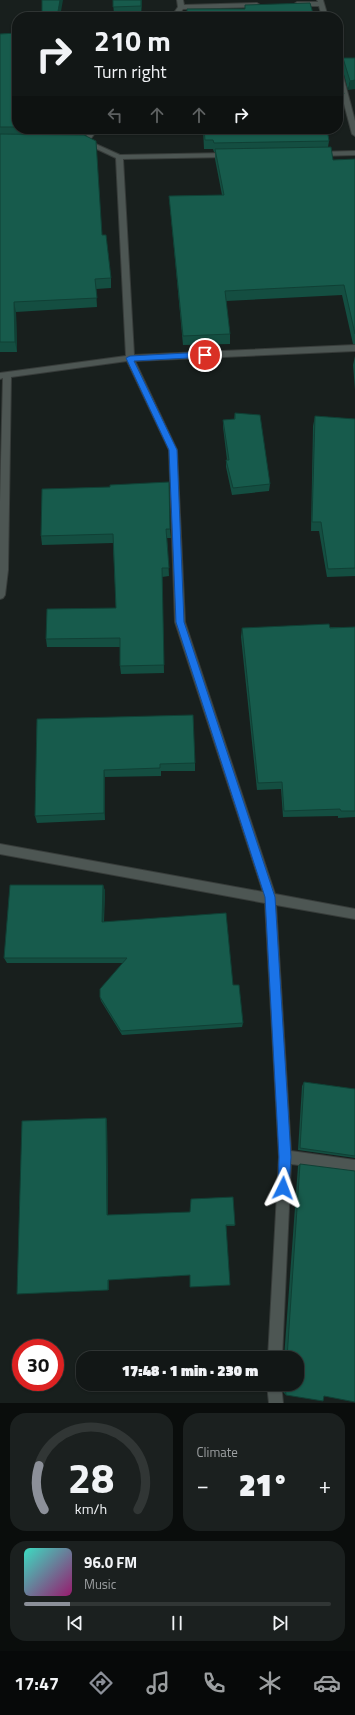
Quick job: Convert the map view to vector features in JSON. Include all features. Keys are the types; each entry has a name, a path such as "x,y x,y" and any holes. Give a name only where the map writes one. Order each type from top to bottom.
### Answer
{"street":[{"path":"178,12 181,7 180,0"},
{"path":"290,4 320,2 323,12"},
{"path":"181,7 267,5"},
{"path":"343,87 355,134"},
{"path":"86,141 91,134"},
{"path":"78,141 86,141 119,157 237,155"},
{"path":"308,154 355,153"},
{"path":"119,157 130,358 173,450 180,622 270,897 285,1157 275,1351"},
{"path":"0,595 3,570 4,376 130,358 355,348"},
{"path":"0,849 270,897 355,914"},
{"path":"285,1157 355,1166"},
{"path":"275,1391 276,1403"}],"building":[{"path":"42,0 60,0 58,12 42,12"},
{"path":"113,0 141,0 141,6 113,7"},
{"path":"310,3 313,12 187,12 187,9 245,9 245,5"},
{"path":"12,33 12,127 0,127 0,34"},
{"path":"343,58 355,58 355,80 350,81"},
{"path":"0,134 84,135 96,141 102,235 106,235 111,278 95,279 97,298 14,302 15,342 0,342"},
{"path":"204,134 328,134 329,141 214,143 213,140 205,140"},
{"path":"331,147 333,160 355,159 355,334 344,285 225,291 230,334 183,336 169,196 224,195 215,149"},
{"path":"235,413 260,415 270,484 233,488 226,460 229,460 223,420 235,419"},
{"path":"315,416 355,419 355,568 328,569 321,522 312,522"},
{"path":"169,482 170,529 166,529 169,568 162,568 164,665 120,666 120,638 46,639 47,609 116,608 113,534 41,536 42,489 110,487 110,485"},
{"path":"329,624 330,628 355,627 355,811 341,811 340,809 284,811 282,782 258,783 242,628"},
{"path":"193,715 195,763 160,764 160,768 104,770 104,813 35,816 37,719"},
{"path":"10,885 103,885 102,922 226,913 233,985 239,985 243,1023 121,1031 100,997 100,989 127,958 4,958"},
{"path":"304,1082 355,1089 355,1156 300,1148"},
{"path":"106,1118 107,1215 190,1212 191,1199 233,1197 235,1225 226,1225 230,1285 190,1287 190,1275 108,1280 108,1290 17,1294 22,1121"},
{"path":"300,1164 355,1171 355,1402 324,1396 323,1401 286,1395 286,1391 304,1391 304,1351 287,1351"}],"route":[{"path":"205,355 130,358 173,450 180,622 270,897 285,1157 283,1188"}]}
